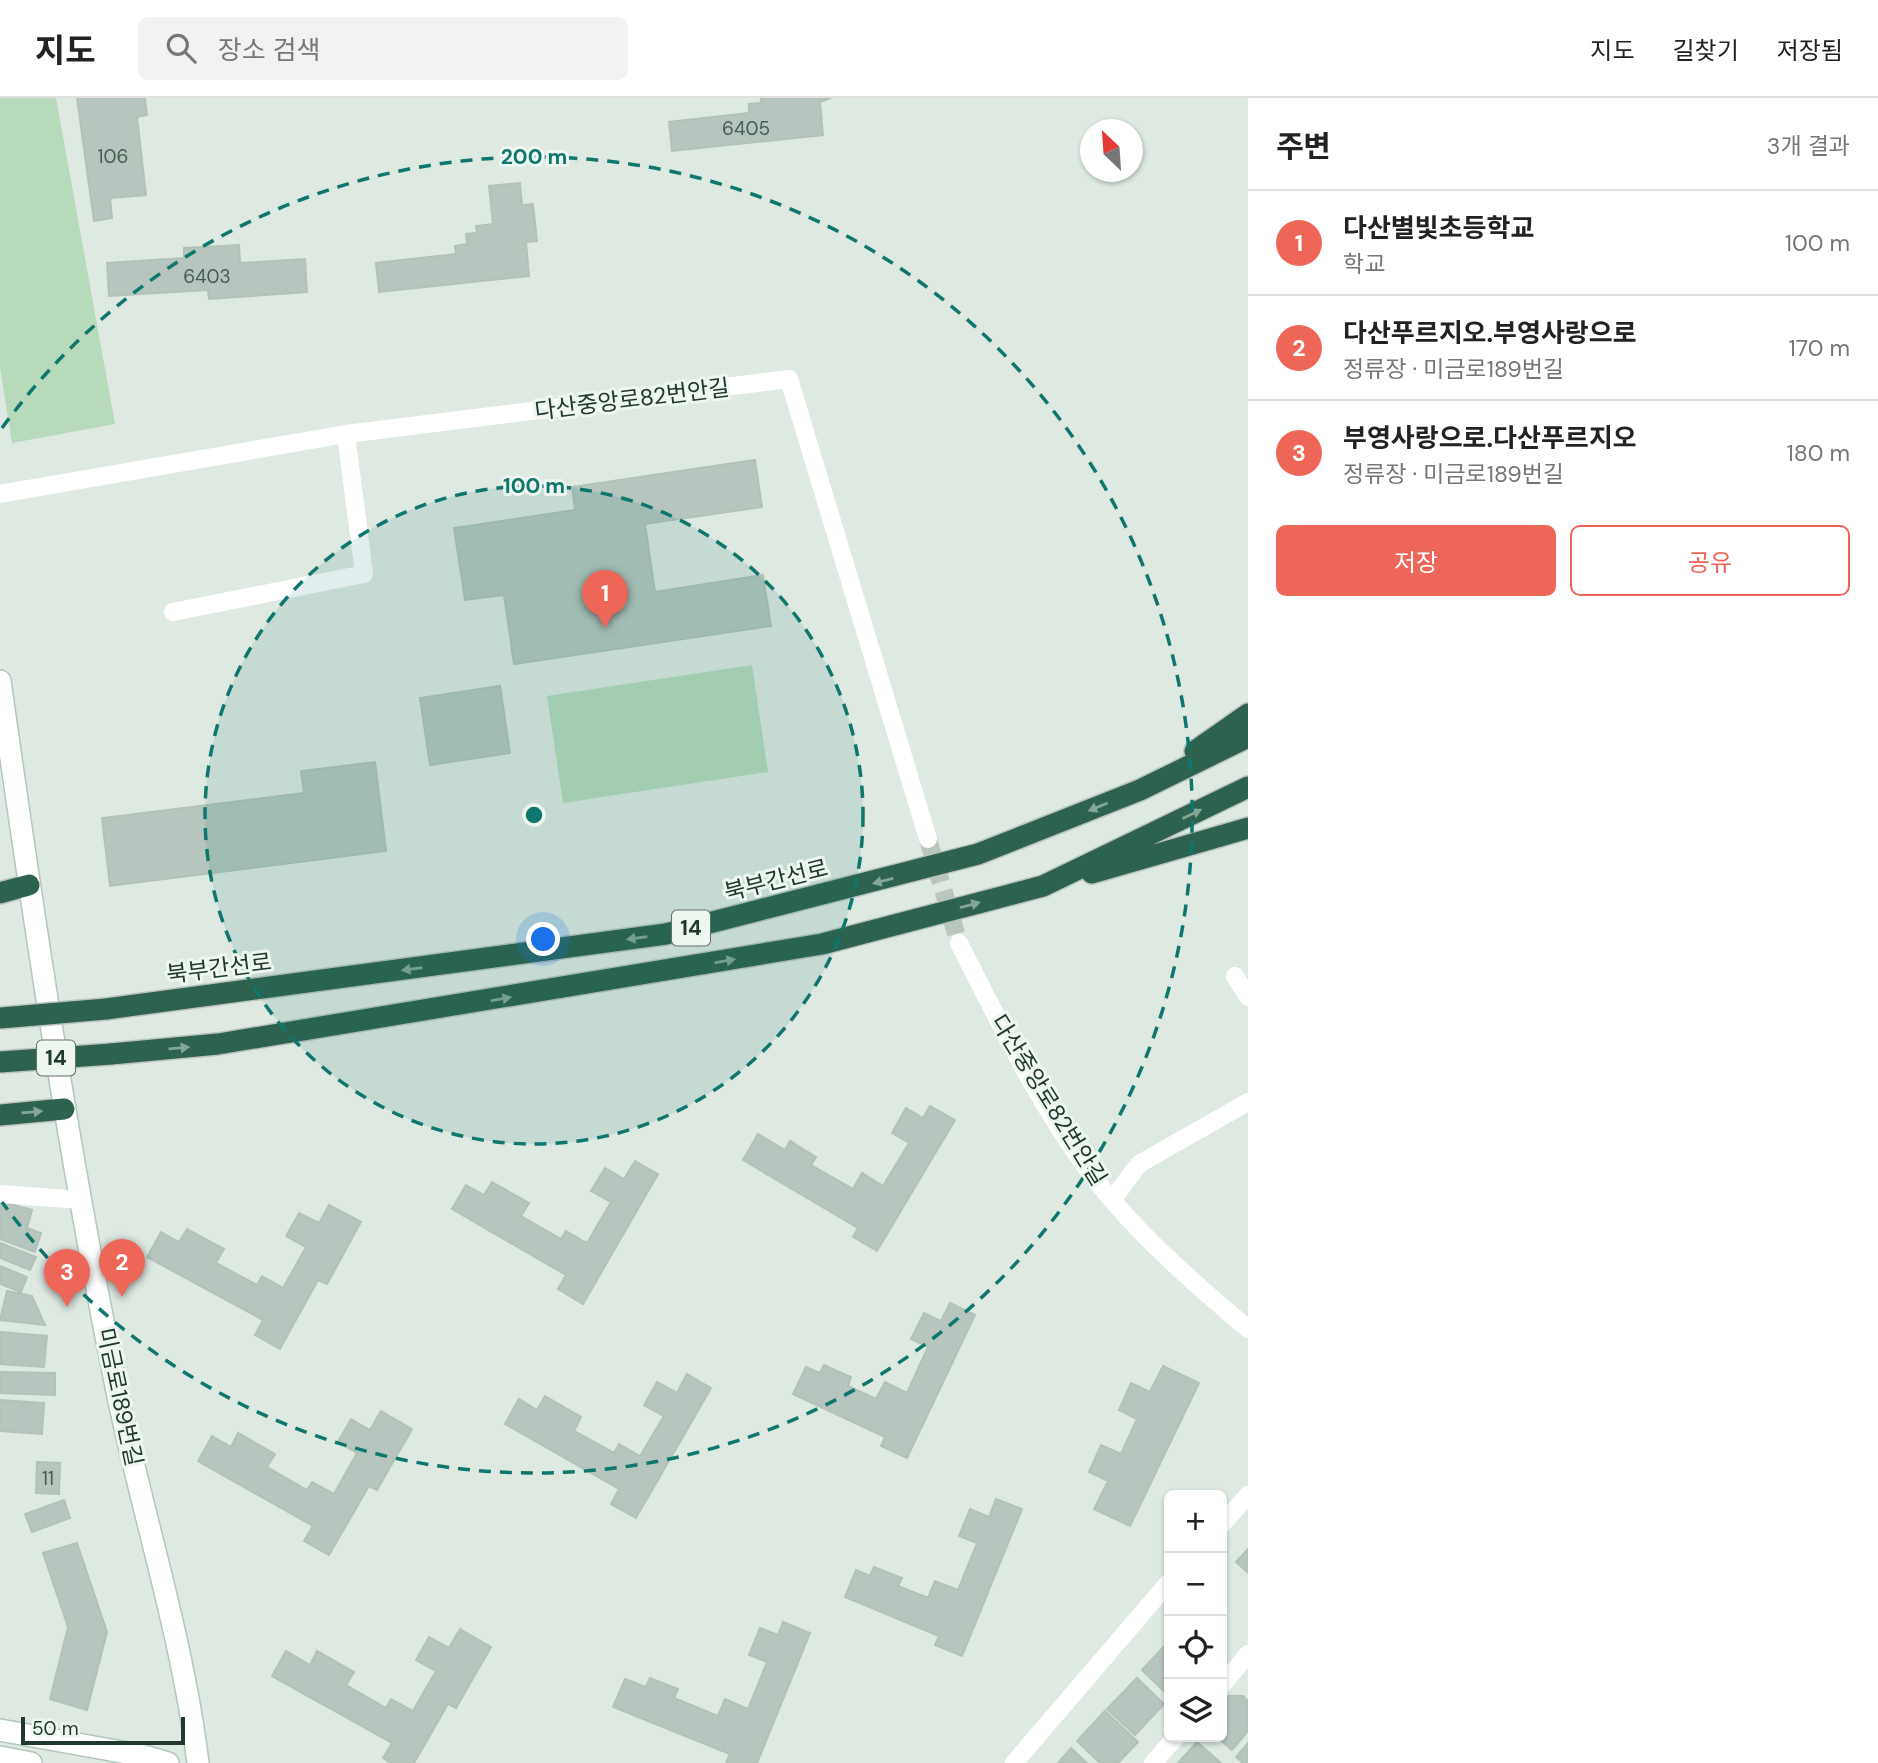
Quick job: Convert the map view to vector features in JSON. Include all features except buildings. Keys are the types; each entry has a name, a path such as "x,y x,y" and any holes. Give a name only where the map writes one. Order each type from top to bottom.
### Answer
{"highway":[{"path":"1140,790 1248,714"},
{"name":"북부간선로","path":"0,1018 106,1009 666,934 978,854 1140,790 1248,737"},
{"name":"14","path":"0,1062 244,1040 822,944 1042,886 1248,787"},
{"path":"1042,886 1248,828"},
{"path":"0,893 29,885"},
{"path":"0,1115 64,1109"}],"street":[{"name":"다산중앙로82번안길","path":"0,494 346,434 789,379 928,839"},
{"path":"173,612 364,574 346,434"},
{"name":"미금로189번길","path":"0,681 50,1030 64,1109 119,1401 166,1595 198,1763"},
{"name":"다산중앙로82번안길","path":"959,943 1007,1038 1072,1144 1112,1200 1199,1287 1248,1329"},
{"path":"1234,976 1248,997"},
{"path":"1112,1200 1139,1164 1248,1102"},
{"path":"0,1194 81,1199"},
{"path":"1227,1518 1248,1495"},
{"path":"1014,1763 1164,1587"},
{"path":"1227,1680 1247,1659"},
{"path":"0,1730 144,1756 168,1763"},
{"path":"1153,1763 1172,1742"},
{"path":"0,1757 31,1763"}],"green space":[{"path":"0,98 56,98 115,424 12,443 0,368"},
{"path":"752,665 768,772 563,803 547,696"}],"tunnel":[{"path":"928,839 959,943"}],"place":[{"name":"다산별빛초등학교","path":"605,628"},
{"name":"다산푸르지오.부영사랑으로","path":"122,1297"},
{"name":"부영사랑으로.다산푸르지오","path":"67,1307"}]}
